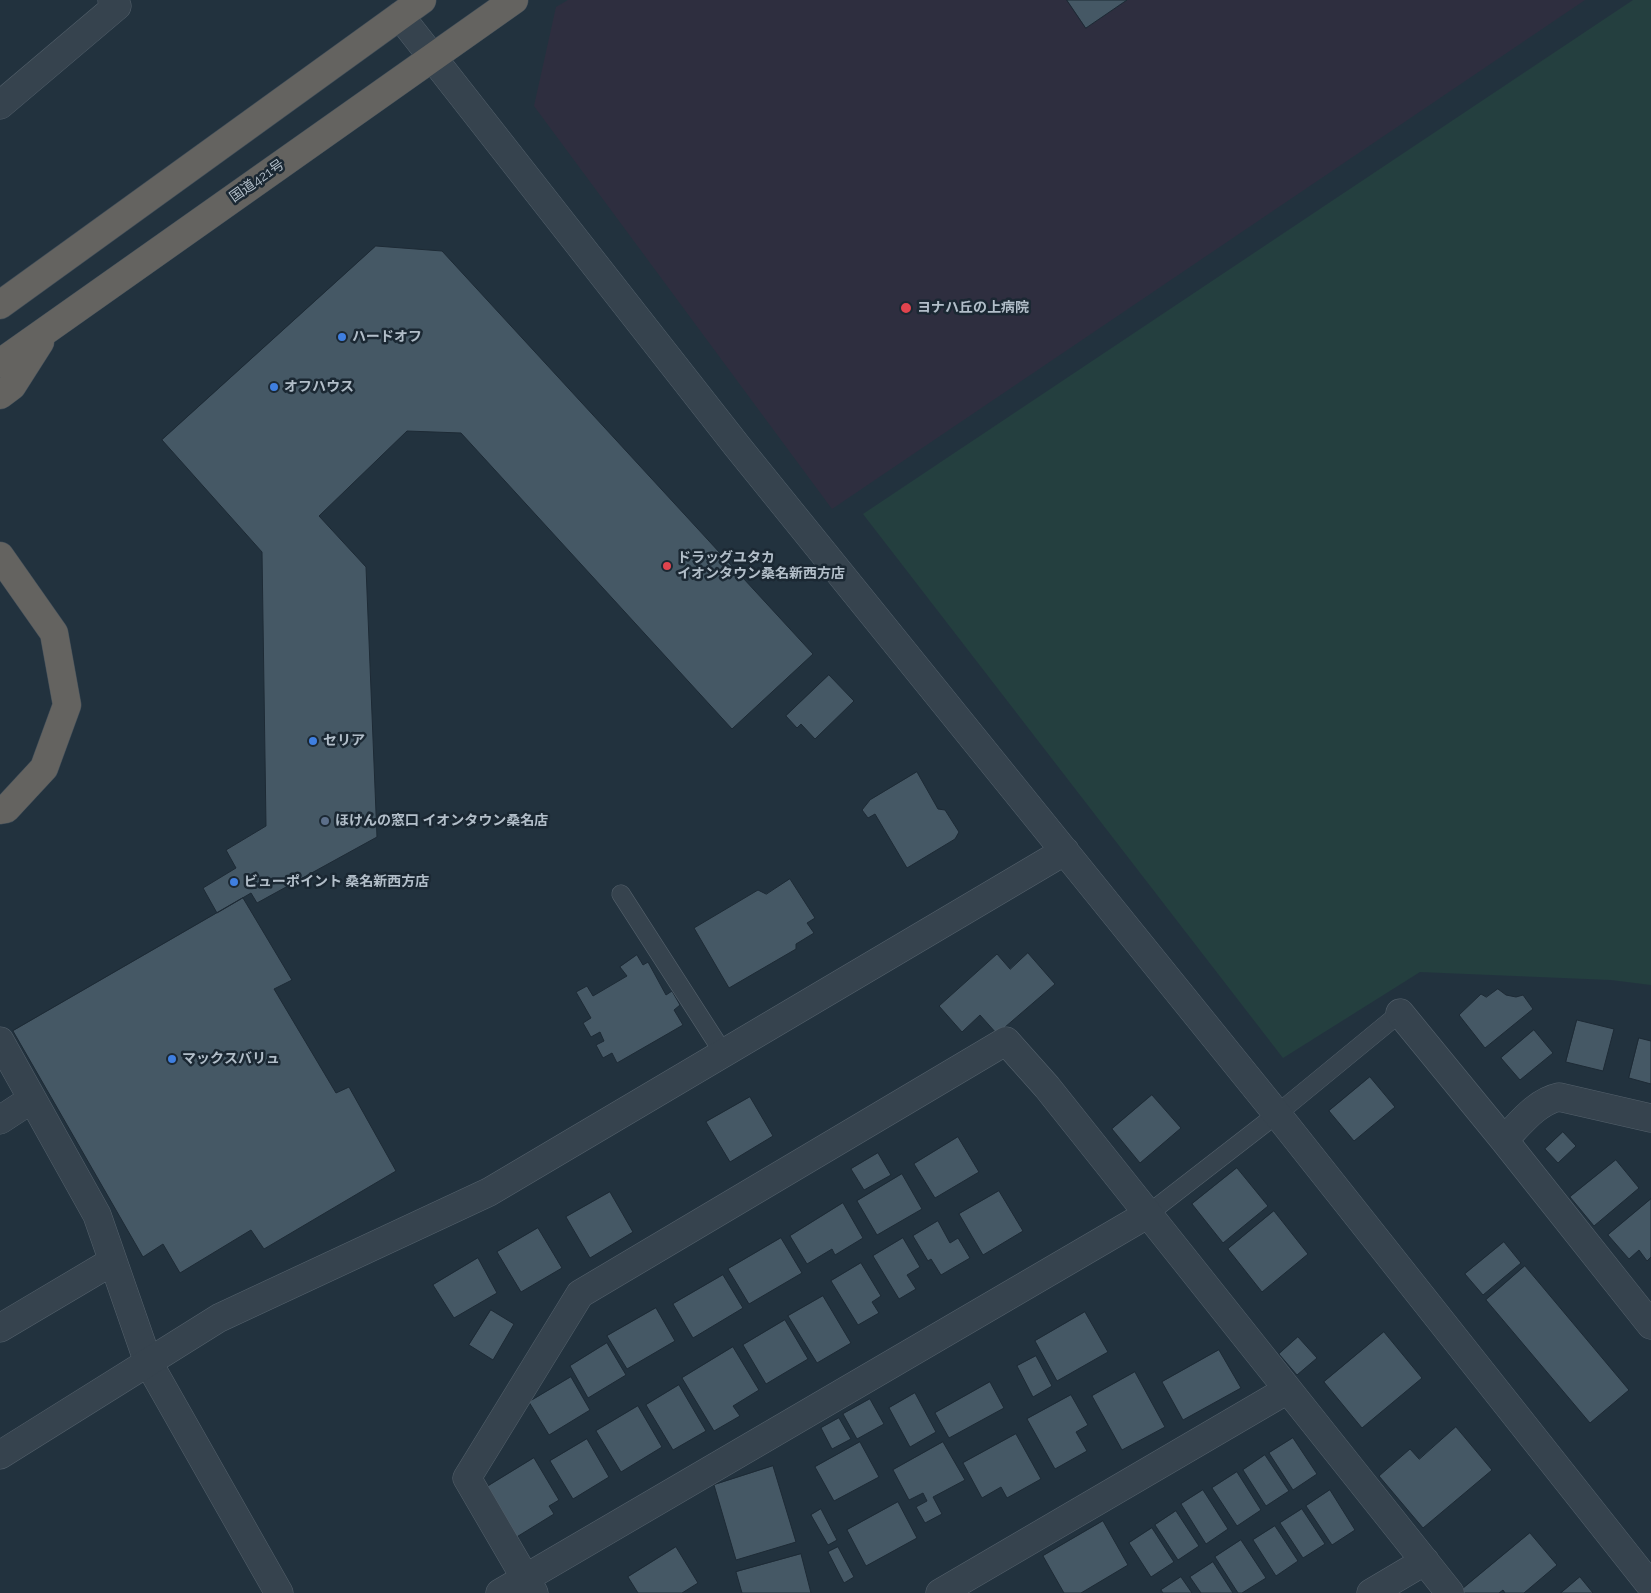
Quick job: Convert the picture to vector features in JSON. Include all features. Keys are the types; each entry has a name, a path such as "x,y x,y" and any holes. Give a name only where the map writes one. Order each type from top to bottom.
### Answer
{"highway":[{"path":"0,305 422,0"},
{"name":"国道421号","path":"0,363 514,0"},
{"path":"0,395 12,386 48,328"},
{"path":"0,556 54,633 67,705 44,768 6,809 0,810"}],"street":[{"path":"0,105 117,6 112,0"},
{"path":"400,16 731,439 1277,1114 1651,1586"},
{"path":"0,1455 219,1318 489,1192 1065,852"},
{"path":"1400,1013 1651,1325"},
{"path":"0,1041 97,1216 148,1362 279,1593"},
{"path":"530,1586 467,1478 580,1294 1006,1041 1047,1087 1286,1390 1450,1593"},
{"path":"1504,1140 1537,1107 1547,1100 1559,1097 1651,1118"},
{"path":"0,1120 32,1099"},
{"path":"500,1593 530,1586 1148,1214"},
{"path":"0,1328 113,1261"},
{"path":"940,1593 1286,1390"},
{"path":"1371,1593 1425,1561"}],"lane":[{"path":"621,894 724,1054"},
{"path":"1148,1214 1277,1114 1400,1013"}],"shaded area":[{"name":"ヨナハ丘の上病院","path":"568,0 1585,0 832,509 534,106 556,7"}],"green space":[{"path":"1633,0 1651,0 1651,985 1611,980 1420,972 1283,1058 863,514"}],"building":[{"path":"1067,0 1127,0 1086,28"},
{"path":"376,246 442,251 813,654 732,729 461,433 407,431 319,516 366,567 377,837 257,903 251,893 217,913 203,888 236,868 226,850 266,826 262,552 162,440"},
{"path":"829,675 854,701 815,739 801,724 797,728 786,716"},
{"path":"917,772 938,809 945,810 959,832 955,839 907,868 875,814 868,818 862,810 870,800"},
{"path":"790,879 815,918 807,923 814,933 796,944 796,949 729,988 694,928 758,890 766,894"},
{"name":"マックスバリュ","path":"243,898 292,980 274,989 336,1093 349,1087 396,1171 264,1249 251,1230 180,1273 163,1244 143,1257 13,1031"},
{"path":"1028,953 1055,984 997,1034 980,1015 962,1032 939,1006 997,954 1010,969"},
{"path":"637,955 643,965 648,962 666,995 672,991 680,1005 674,1010 683,1025 617,1063 612,1053 603,1058 596,1045 604,1041 600,1032 591,1037 583,1023 591,1018 576,992 587,986 593,996 627,976 620,967"},
{"path":"1498,989 1506,995 1516,997 1523,995 1533,1009 1485,1048 1459,1015 1481,994 1486,997"},
{"path":"1577,1020 1614,1029 1603,1071 1566,1062"},
{"path":"1534,1030 1553,1053 1520,1080 1501,1058"},
{"path":"1639,1038 1651,1041 1651,1084 1629,1078"},
{"path":"1370,1077 1395,1107 1354,1141 1329,1111"},
{"path":"1152,1095 1181,1128 1140,1163 1112,1129"},
{"path":"750,1097 773,1136 730,1162 706,1122"},
{"path":"1563,1132 1576,1146 1558,1163 1545,1149"},
{"path":"958,1137 979,1172 935,1198 914,1164"},
{"path":"878,1153 891,1175 864,1190 851,1169"},
{"path":"1616,1160 1639,1188 1594,1226 1570,1197"},
{"path":"1237,1168 1268,1206 1223,1243 1192,1204"},
{"path":"902,1174 922,1209 877,1235 857,1201"},
{"path":"999,1191 1023,1231 983,1255 959,1214"},
{"path":"610,1192 633,1232 590,1258 566,1217"},
{"path":"1651,1199 1651,1257 1647,1261 1639,1250 1629,1259 1608,1235"},
{"path":"843,1203 863,1238 835,1255 832,1249 807,1264 790,1236"},
{"path":"1274,1211 1308,1254 1262,1292 1228,1249"},
{"path":"938,1221 950,1243 958,1238 970,1258 941,1275 931,1259 928,1261 913,1236"},
{"path":"538,1228 562,1268 521,1292 497,1252"},
{"path":"781,1238 802,1273 749,1304 728,1269"},
{"path":"903,1238 920,1267 907,1275 916,1289 899,1299 873,1256"},
{"path":"1504,1242 1521,1263 1483,1295 1465,1274"},
{"path":"478,1258 497,1293 454,1318 433,1285"},
{"path":"861,1263 881,1296 872,1302 879,1313 858,1325 831,1281"},
{"path":"1525,1266 1629,1390 1590,1423 1486,1300"},
{"path":"723,1275 743,1308 693,1338 673,1304"},
{"path":"823,1296 851,1343 817,1363 788,1316"},
{"path":"656,1308 675,1341 627,1369 607,1336"},
{"path":"491,1310 514,1324 493,1360 469,1345"},
{"path":"1085,1312 1108,1352 1057,1381 1035,1341"},
{"path":"785,1320 808,1359 766,1384 743,1345"},
{"path":"1384,1332 1422,1378 1362,1428 1324,1382"},
{"path":"1298,1337 1317,1358 1297,1375 1279,1354"},
{"path":"607,1343 626,1375 588,1398 570,1366"},
{"path":"733,1347 759,1390 733,1406 740,1416 714,1431 682,1378"},
{"path":"1219,1350 1241,1388 1183,1420 1162,1382"},
{"path":"1036,1356 1052,1386 1033,1397 1017,1366"},
{"path":"1135,1372 1165,1427 1122,1450 1092,1396"},
{"path":"571,1377 590,1410 549,1435 529,1402"},
{"path":"990,1382 1004,1408 949,1438 935,1413"},
{"path":"679,1385 706,1431 673,1450 646,1405"},
{"path":"915,1393 936,1432 910,1447 889,1408"},
{"path":"1071,1395 1088,1425 1076,1432 1087,1451 1055,1469 1027,1419"},
{"path":"870,1399 884,1424 857,1439 843,1414"},
{"path":"638,1406 662,1447 621,1472 596,1431"},
{"path":"839,1418 851,1439 832,1449 821,1428"},
{"path":"1456,1427 1492,1470 1423,1528 1379,1476 1410,1449 1419,1459"},
{"path":"1016,1434 1041,1479 1007,1498 1001,1487 982,1498 963,1463"},
{"path":"1293,1438 1317,1474 1293,1490 1269,1453"},
{"path":"587,1439 609,1477 573,1499 550,1461"},
{"path":"860,1442 879,1477 834,1501 815,1467"},
{"path":"943,1442 965,1480 933,1497 942,1514 925,1523 916,1507 927,1501 923,1493 909,1500 893,1470"},
{"path":"1265,1455 1289,1491 1266,1506 1243,1470"},
{"path":"534,1458 559,1500 549,1506 554,1514 515,1538 485,1488"},
{"path":"773,1466 796,1542 736,1560 714,1485"},
{"path":"1237,1472 1261,1510 1237,1526 1212,1488"},
{"path":"1203,1490 1228,1529 1206,1544 1181,1504"},
{"path":"1330,1490 1355,1530 1332,1545 1306,1506"},
{"path":"898,1502 917,1538 866,1566 847,1530"},
{"path":"821,1509 837,1540 828,1545 811,1515"},
{"path":"1302,1509 1325,1544 1303,1558 1280,1523"},
{"path":"1176,1511 1199,1546 1178,1560 1155,1525"},
{"path":"1103,1521 1128,1565 1081,1593 1064,1593 1043,1556"},
{"path":"1275,1526 1298,1561 1276,1576 1253,1540"},
{"path":"1152,1528 1174,1562 1151,1577 1129,1543"},
{"path":"1530,1533 1557,1565 1524,1593 1505,1593 1503,1590 1499,1593 1462,1593 1460,1591"},
{"path":"1241,1540 1266,1578 1242,1593 1238,1593 1215,1557"},
{"path":"676,1547 698,1583 682,1593 638,1593 628,1577"},
{"path":"838,1547 854,1577 844,1583 828,1552"},
{"path":"801,1554 811,1593 742,1593 736,1572"},
{"path":"1213,1562 1233,1593 1201,1593 1190,1577"},
{"path":"1181,1577 1192,1593 1163,1593 1161,1590"},
{"path":"1580,1577 1593,1593 1561,1593"}],"place":[{"name":"ヨナハ丘の上病院","path":"906,308"},
{"name":"ハードオフ","path":"342,337"},
{"name":"オフハウス","path":"274,387"},
{"name":"ドラッグユタカ イオンタウン桑名新西方店","path":"667,566"},
{"name":"セリア","path":"313,741"},
{"name":"ほけんの窓口 イオンタウン桑名店","path":"325,821"},
{"name":"ビューポイント 桑名新西方店","path":"234,882"},
{"name":"マックスバリュ","path":"172,1059"}]}
